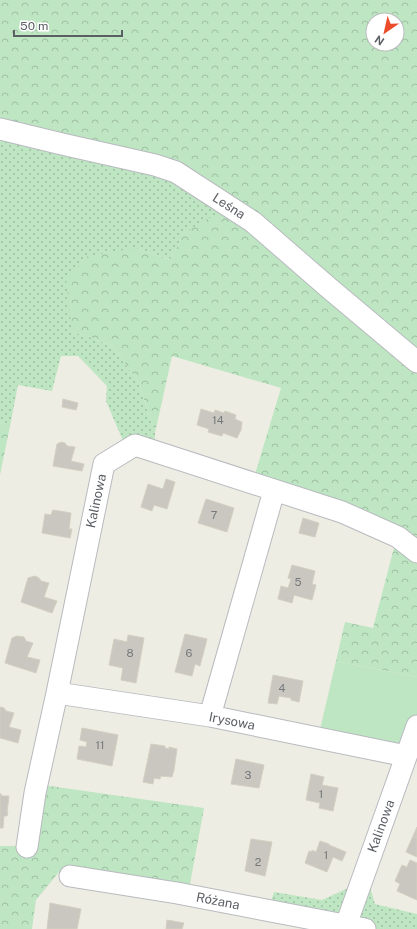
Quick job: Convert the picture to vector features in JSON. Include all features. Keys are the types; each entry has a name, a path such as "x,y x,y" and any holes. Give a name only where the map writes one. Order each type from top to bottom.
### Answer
{"street":[{"name":"Leśna","path":"0,129 148,163 176,172 253,222 417,362"},
{"name":"Kalinowa","path":"27,847 35,793 104,464 135,446 342,512 398,537 417,552"},
{"path":"210,716 274,491"},
{"name":"Irysowa","path":"57,693 210,716 406,756"},
{"name":"Kalinowa","path":"342,926 417,726"},
{"name":"Różana","path":"70,876 182,894 342,926"}],"green space":[{"path":"0,0 417,0 417,677 336,661 345,622 373,628 396,540 252,484 281,388 172,356 155,433 138,381 112,346 90,337 72,332 66,279 88,256 137,248 170,260 184,233 209,218 238,213 166,168 0,129"},
{"path":"0,129 119,156 239,213 184,233 170,260 137,248 72,332 90,337 112,346 138,381 155,433 155,452 127,450 106,401 107,386 78,356 61,356 52,391 18,385 10,426 0,422"},
{"path":"0,422 10,426 0,475"},
{"path":"336,661 417,677 417,726 406,756 318,738"},
{"path":"36,784 204,808 188,895 59,872 36,900 32,929 0,929 0,846 27,846"},
{"path":"365,870 375,904 417,914 417,929 365,929 268,911 274,892 322,900 362,880"}],"building":[{"path":"63,399 78,403 76,410 62,407"},
{"path":"201,409 214,413 215,410 224,413 225,411 236,415 235,419 242,422 241,430 237,438 223,433 222,436 208,432 209,429 197,425"},
{"path":"61,442 65,443 67,446 75,447 71,461 84,464 82,471 53,466 57,444"},
{"path":"166,479 175,482 167,509 154,505 152,511 141,507 148,484 163,489"},
{"path":"206,499 234,508 227,532 198,523"},
{"path":"53,510 71,513 69,529 72,529 70,538 42,533 45,514 51,515"},
{"path":"303,518 319,523 315,537 299,533"},
{"path":"292,565 315,571 312,584 316,585 312,600 294,595 292,603 278,599 281,586 288,588 291,579 288,578"},
{"path":"35,576 41,581 49,583 44,597 57,601 52,613 21,602 28,578"},
{"path":"185,634 207,639 200,666 195,664 192,676 175,672"},
{"path":"128,635 144,638 136,683 121,680 123,668 109,665 114,639 127,642"},
{"path":"17,636 24,637 26,641 33,643 27,657 40,660 36,673 5,663 12,638"},
{"path":"273,675 303,681 299,702 291,700 291,698 279,696 277,704 268,703"},
{"path":"0,707 4,708 6,711 14,713 9,727 21,730 18,743 0,738"},
{"path":"82,728 118,735 112,766 77,759 79,746 86,747 87,742 80,740"},
{"path":"151,744 165,746 165,748 169,749 169,747 177,749 172,777 161,776 160,779 154,778 153,784 143,782"},
{"path":"236,759 264,765 259,788 231,784"},
{"path":"311,774 324,777 322,785 338,788 333,811 319,808 320,803 306,800"},
{"path":"0,793 2,796 9,796 8,812 7,816 4,816 3,828 0,828"},
{"path":"417,827 417,837 413,836"},
{"path":"413,836 417,837 417,857 406,852"},
{"path":"251,839 272,842 265,876 245,871"},
{"path":"320,841 346,852 342,861 333,857 327,872 305,863 309,851 312,852 312,850 316,852"},
{"path":"410,860 417,863 417,900 397,891 400,884 395,881 402,865 407,867"},
{"path":"50,903 81,909 77,929 47,929"},
{"path":"167,920 184,923 182,929 166,929"}]}
